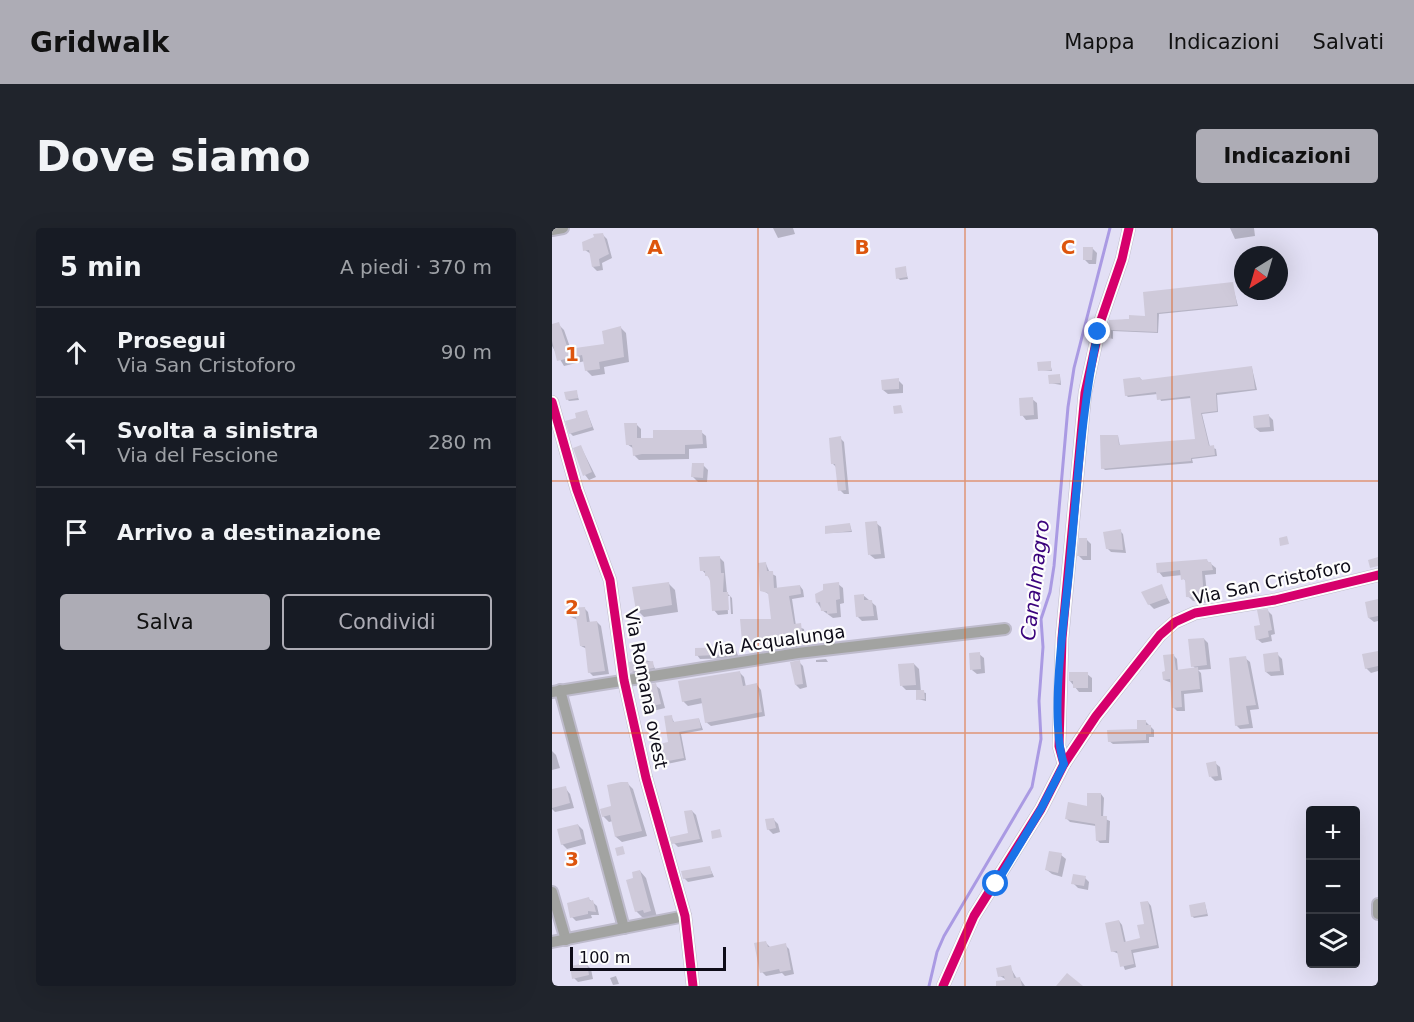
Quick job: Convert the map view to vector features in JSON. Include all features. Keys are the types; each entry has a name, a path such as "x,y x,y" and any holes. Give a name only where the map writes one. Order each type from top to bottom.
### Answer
{"street":[{"path":"552,230 563,228"},
{"path":"1064,764 1059,746 1062,638 1085,393 1101,320 1122,259 1129,228"},
{"name":"Via Romana ovest","path":"552,402 577,489 610,580 624,680 646,778 685,916 693,986"},
{"name":"Via San Cristoforo","path":"943,986 974,916 1041,809 1064,764 1096,716 1160,635 1175,622 1196,614 1275,600 1378,575"},
{"name":"Via Acqualunga","path":"556,691 798,653 1005,629"},
{"path":"556,691 624,928"},
{"path":"552,892 566,940"},
{"path":"1378,904 1378,914"},
{"path":"552,942 685,916"}],"building":[{"path":"603,233 609,254 599,259 600,266 592,267 589,250 583,251 582,242 594,237 593,234"},
{"path":"1083,247 1093,247 1092,260 1083,260"},
{"path":"906,266 907,277 896,279 895,268"},
{"path":"1233,282 1234,300 1236,300 1237,305 1157,313 1157,332 1111,330 1111,338 1105,338 1109,320 1129,319 1129,315 1145,316 1143,292"},
{"path":"559,322 568,349 604,344 602,331 621,326 624,357 599,362 600,369 585,371 582,355 557,361 552,341 552,324"},
{"path":"1051,361 1051,370 1038,371 1037,362"},
{"path":"1252,366 1255,389 1216,393 1217,411 1201,413 1209,446 1214,445 1215,455 1191,458 1191,461 1101,469 1100,435 1118,435 1119,445 1195,439 1190,396 1157,400 1156,392 1125,396 1123,379 1140,377 1141,380"},
{"path":"1060,374 1060,383 1049,384 1048,375"},
{"path":"899,378 899,389 882,390 881,380"},
{"path":"577,390 578,398 566,400 564,392"},
{"path":"1033,397 1034,415 1020,416 1019,398"},
{"path":"901,405 903,413 894,414 893,406"},
{"path":"587,410 592,427 569,434 565,421 576,418 575,413"},
{"path":"1269,414 1270,427 1254,428 1253,416"},
{"path":"624,423 637,423 637,438 653,438 653,430 702,430 703,444 685,445 685,454 633,456 632,445 626,445"},
{"path":"841,436 846,490 838,491 835,464 831,464 829,438"},
{"path":"581,445 592,472 583,476 573,448"},
{"path":"692,463 704,463 703,478 691,477"},
{"path":"877,521 881,554 868,555 865,522"},
{"path":"850,523 851,531 825,534 825,526"},
{"path":"1121,529 1123,550 1106,549 1103,532"},
{"path":"1287,536 1289,544 1280,546 1279,538"},
{"path":"1079,538 1087,538 1087,556 1077,556"},
{"path":"720,556 721,573 724,573 723,592 728,592 729,610 712,611 710,581 708,576 705,576 705,571 700,571 699,557"},
{"path":"1378,557 1378,566 1370,568 1368,560"},
{"path":"1207,559 1211,562 1213,570 1202,571 1204,598 1186,597 1185,579 1181,580 1180,570 1157,573 1156,563"},
{"path":"766,562 767,571 773,571 774,588 800,585 801,594 789,596 794,624 801,623 803,641 764,646 763,640 742,642 740,619 771,619 768,593 760,591 758,563"},
{"path":"669,582 672,605 636,611 632,587"},
{"path":"839,582 840,599 836,600 837,613 827,614 827,611 821,611 820,602 816,603 815,594 823,590 823,584"},
{"path":"1162,584 1167,598 1148,605 1141,592"},
{"path":"864,594 864,600 872,600 874,616 856,617 854,595"},
{"path":"1378,599 1378,616 1368,618 1365,602"},
{"path":"585,607 587,622 597,621 605,671 588,673 585,646 580,646 576,617 570,617 569,608"},
{"path":"1268,609 1272,630 1268,631 1269,637 1256,640 1254,626 1260,625 1257,610"},
{"path":"1204,638 1207,665 1191,667 1188,639"},
{"path":"735,647 736,654 695,656 695,648"},
{"path":"1378,651 1378,666 1365,669 1362,654"},
{"path":"980,652 981,669 970,670 969,653"},
{"path":"1278,652 1280,671 1265,672 1263,654"},
{"path":"1174,654 1176,670 1198,667 1200,689 1181,691 1182,707 1172,708 1170,679 1163,680 1162,672 1165,671 1163,655"},
{"path":"1246,656 1256,705 1246,706 1249,724 1235,726 1229,658"},
{"path":"645,659 646,662 653,661 654,668 630,672 629,662"},
{"path":"800,660 803,684 795,685 790,662"},
{"path":"914,663 916,685 900,686 898,664"},
{"path":"740,671 743,686 757,683 762,712 705,723 701,698 682,702 678,681"},
{"path":"1069,672 1088,672 1088,688 1073,688 1073,681 1069,681"},
{"path":"656,683 661,704 643,708 637,686"},
{"path":"916,690 924,690 925,699 916,700"},
{"path":"672,715 673,722 699,718 701,728 679,732 684,758 663,762 659,744 668,742 664,716"},
{"path":"1137,720 1146,720 1146,725 1151,725 1151,734 1146,734 1146,740 1108,742 1107,730 1137,729"},
{"path":"1216,761 1218,776 1209,777 1206,763"},
{"path":"628,782 642,831 615,837 610,815 602,817 600,809 611,806 607,785"},
{"path":"566,786 570,803 552,808 552,789"},
{"path":"1087,793 1101,793 1101,816 1107,816 1106,840 1096,841 1095,824 1065,819 1068,802 1087,806"},
{"path":"692,810 700,839 672,844 670,837 688,833 684,811"},
{"path":"774,818 776,828 767,830 765,819"},
{"path":"578,824 582,839 561,845 557,829"},
{"path":"720,829 722,837 712,839 711,831"},
{"path":"623,846 625,854 617,856 615,848"},
{"path":"1049,851 1062,853 1058,873 1045,870"},
{"path":"710,866 712,874 683,879 681,871"},
{"path":"640,870 651,911 644,913 643,910 635,912 626,880 633,878 632,872"},
{"path":"1073,874 1086,876 1084,886 1071,884"},
{"path":"589,897 590,901 593,900 596,912 588,911 588,914 570,918 567,903"},
{"path":"1148,901 1157,945 1131,950 1134,964 1120,967 1117,951 1111,952 1105,923 1119,920 1124,942 1140,938 1137,925 1144,924 1140,902"},
{"path":"1205,902 1207,914 1191,917 1189,905"},
{"path":"766,941 768,947 786,943 791,970 780,972 779,969 760,973 754,943"},
{"path":"587,963 589,975 572,979 570,966"},
{"path":"1011,965 1014,978 1020,977 1022,986 996,986 996,981 1005,980 1004,976 998,977 996,968"},
{"path":"1067,973 1083,986 1056,986"}],"waterway":[{"name":"Canalmagro","path":"929,986 937,952 944,936 1032,787 1041,739 1039,701 1043,647 1041,619 1050,592 1054,566 1068,407 1074,368 1110,228"}],"cycle path":[{"path":"1064,764 1059,746 1062,638 1085,393 1101,320 1122,259 1129,228"},
{"path":"552,402 577,490 610,580 624,680 646,778 685,916 693,986"},
{"path":"943,986 974,916 1041,809 1064,764 1096,716 1160,635 1175,622 1195,613 1275,600 1378,575"}],"route":[{"path":"996,884 1041,809 1064,764 1059,746 1062,638 1085,393 1098,332"}]}
